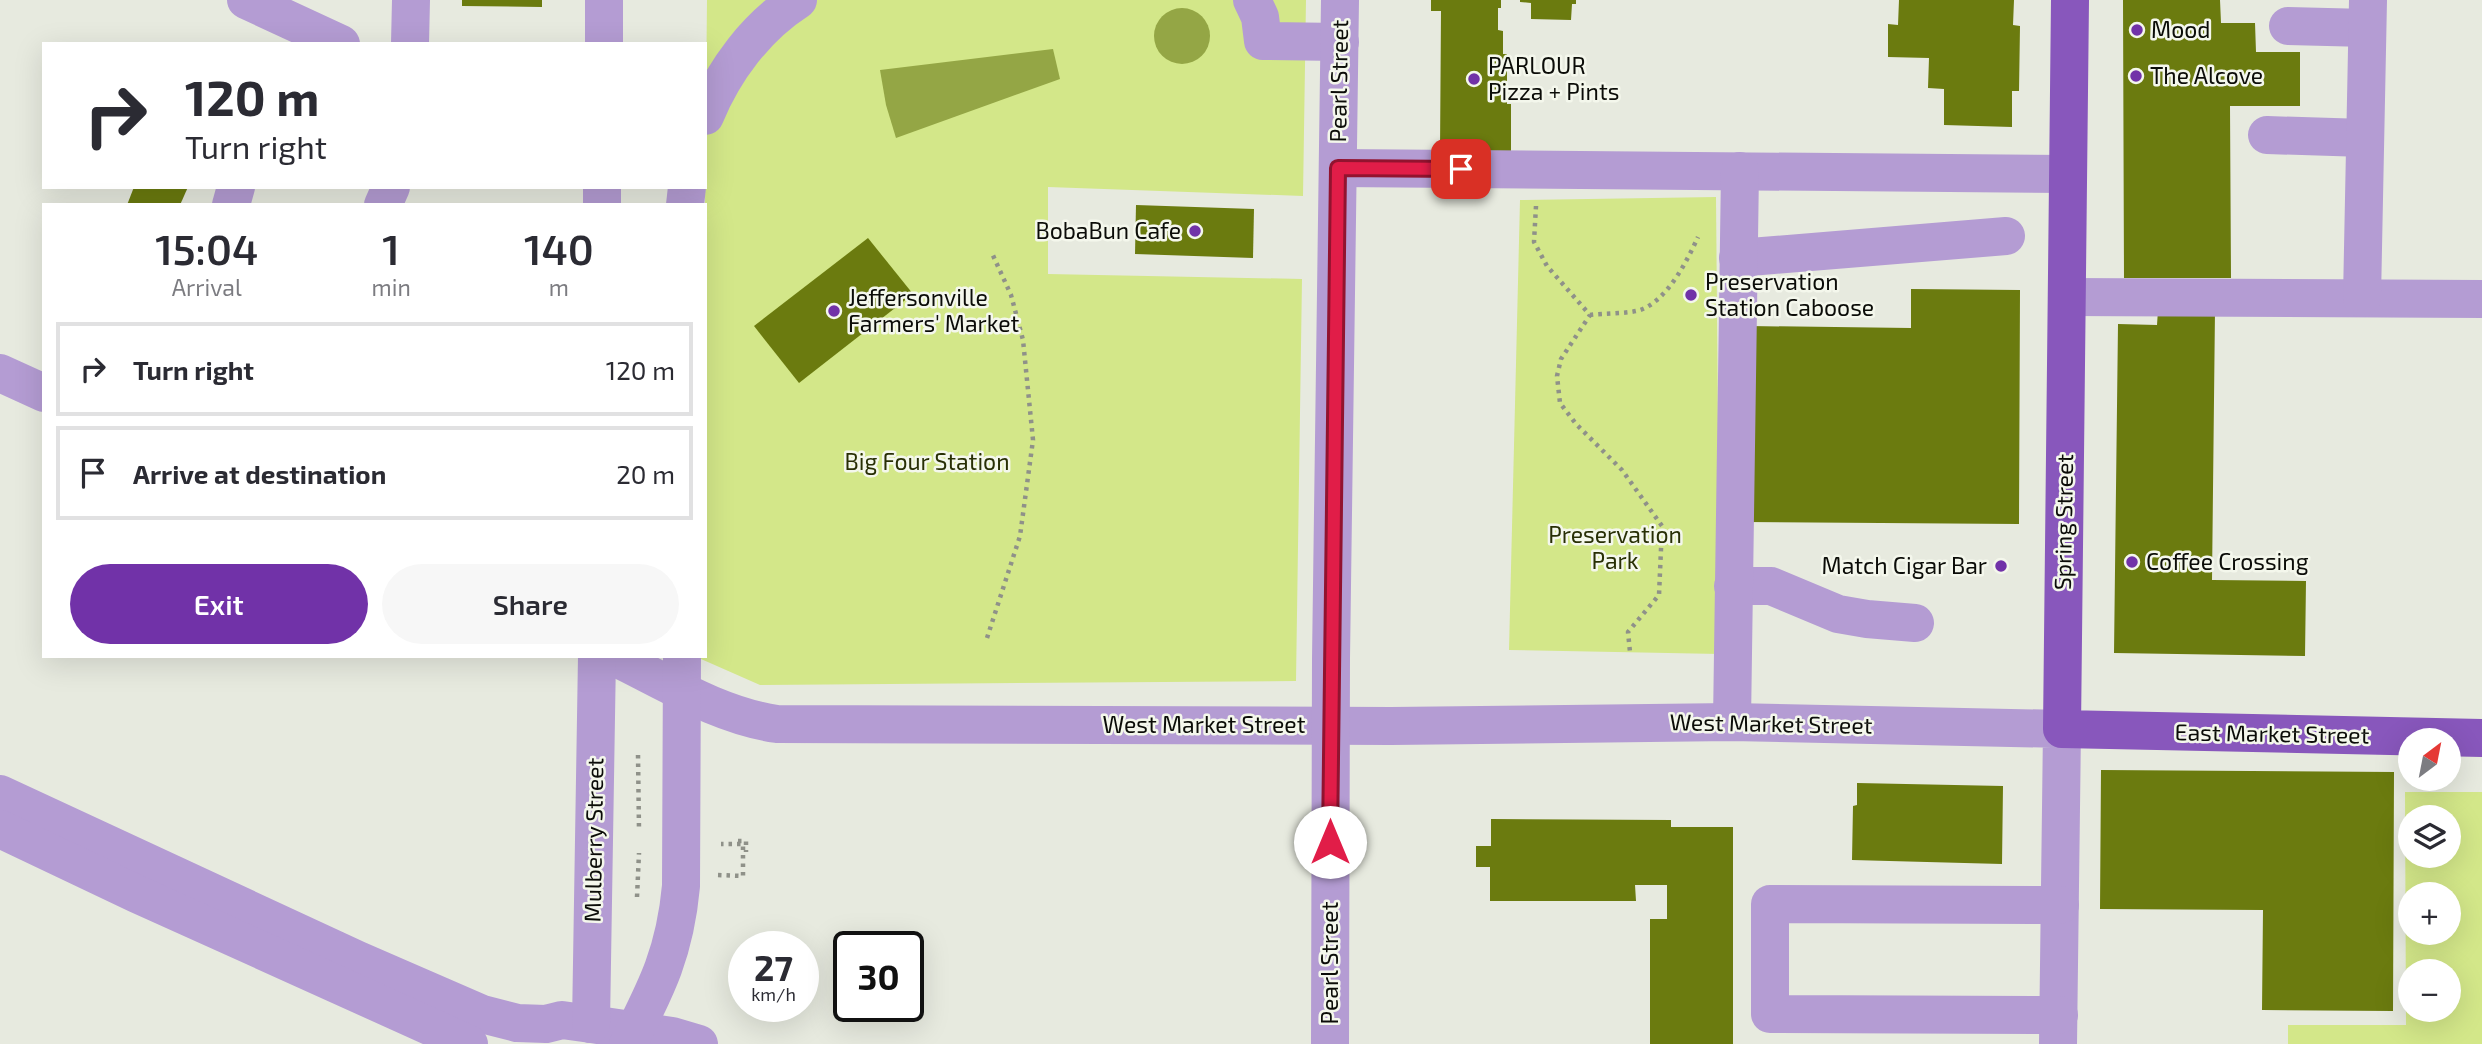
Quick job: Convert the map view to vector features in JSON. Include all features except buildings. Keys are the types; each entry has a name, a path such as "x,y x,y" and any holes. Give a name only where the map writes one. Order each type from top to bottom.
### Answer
{"main road":[{"name":"Spring Street","path":"2062,729 2070,0"},
{"name":"East Market Street","path":"2062,729 2482,738"}],"street":[{"path":"246,0 337,42"},
{"path":"411,0 411,42"},
{"path":"604,0 604,42"},
{"path":"707,111 713,97 757,35 798,0"},
{"path":"1252,0 1260,17 1263,41 1340,42"},
{"name":"Pearl Street","path":"1330,1044 1340,0"},
{"path":"2288,26 2368,14 2362,298"},
{"path":"2267,135 2365,138"},
{"path":"1338,168 2068,174"},
{"path":"1732,722 1740,171"},
{"path":"1738,258 2006,236"},
{"path":"2067,297 2482,299"},
{"path":"0,373 42,392"},
{"path":"1734,586 1771,586 1838,614 1915,623"},
{"name":"Mulberry Street","path":"591,1024 597,658"},
{"name":"West Market Street","path":"616,658 725,710 757,721 777,724 1391,726 1732,722 2062,729"},
{"path":"628,1044 665,967 678,912 681,886 682,658"},
{"name":"Spring Street","path":"2059,1030 2062,729"},
{"path":"0,794 461,1006 517,1023 546,1024 562,1020 672,1036 699,1044"},
{"path":"0,829 469,1044"},
{"path":"2059,1030 1770,1029 1770,904 2060,905"}],"path":[{"path":"1537,200 1534,242 1547,266 1590,315"},
{"path":"1630,652 1628,632 1659,595 1662,526 1622,470 1576,424 1560,403 1557,376 1561,359 1590,315 1641,309 1667,291 1688,261 1699,233"},
{"path":"987,638 1020,536 1033,440 1023,340 1010,295 991,251"},
{"path":"637,910 638,754"},
{"path":"720,842 746,841 746,879 720,877"}],"green space":[{"name":"Big Four Station","path":"707,0 1306,0 1303,196 1048,187 1048,274 1302,279 1296,681 760,685 701,659 707,658"},
{"name":"Preservation Park","path":"1716,197 1720,654 1509,650 1520,200"},
{"path":"2405,792 2482,792 2482,1044 2288,1044 2288,1025 2461,1022 2461,959 2406,959 2406,945 2461,945 2461,882 2405,882 2405,868 2461,868 2461,805 2405,805"}],"shaded area":[{"path":"1176,8 1188,8 1198,12 1206,20 1210,36 1206,52 1198,60 1188,64 1176,64 1166,60 1158,52 1154,42 1154,30 1158,20 1166,12"},
{"path":"1053,49 1060,79 896,138 886,105 880,70"}],"place":[{"name":"Mood","path":"2137,30"},
{"name":"The Alcove","path":"2136,76"},
{"name":"PARLOUR Pizza + Pints","path":"1474,79"},
{"name":"BobaBun Cafe","path":"1195,231"},
{"name":"Preservation Station Caboose","path":"1691,295"},
{"name":"Jeffersonville Farmers' Market","path":"834,311"},
{"name":"Coffee Crossing","path":"2132,562"},
{"name":"Match Cigar Bar","path":"2001,566"}],"route":[{"path":"1330,842 1338,168 1461,169"}]}
